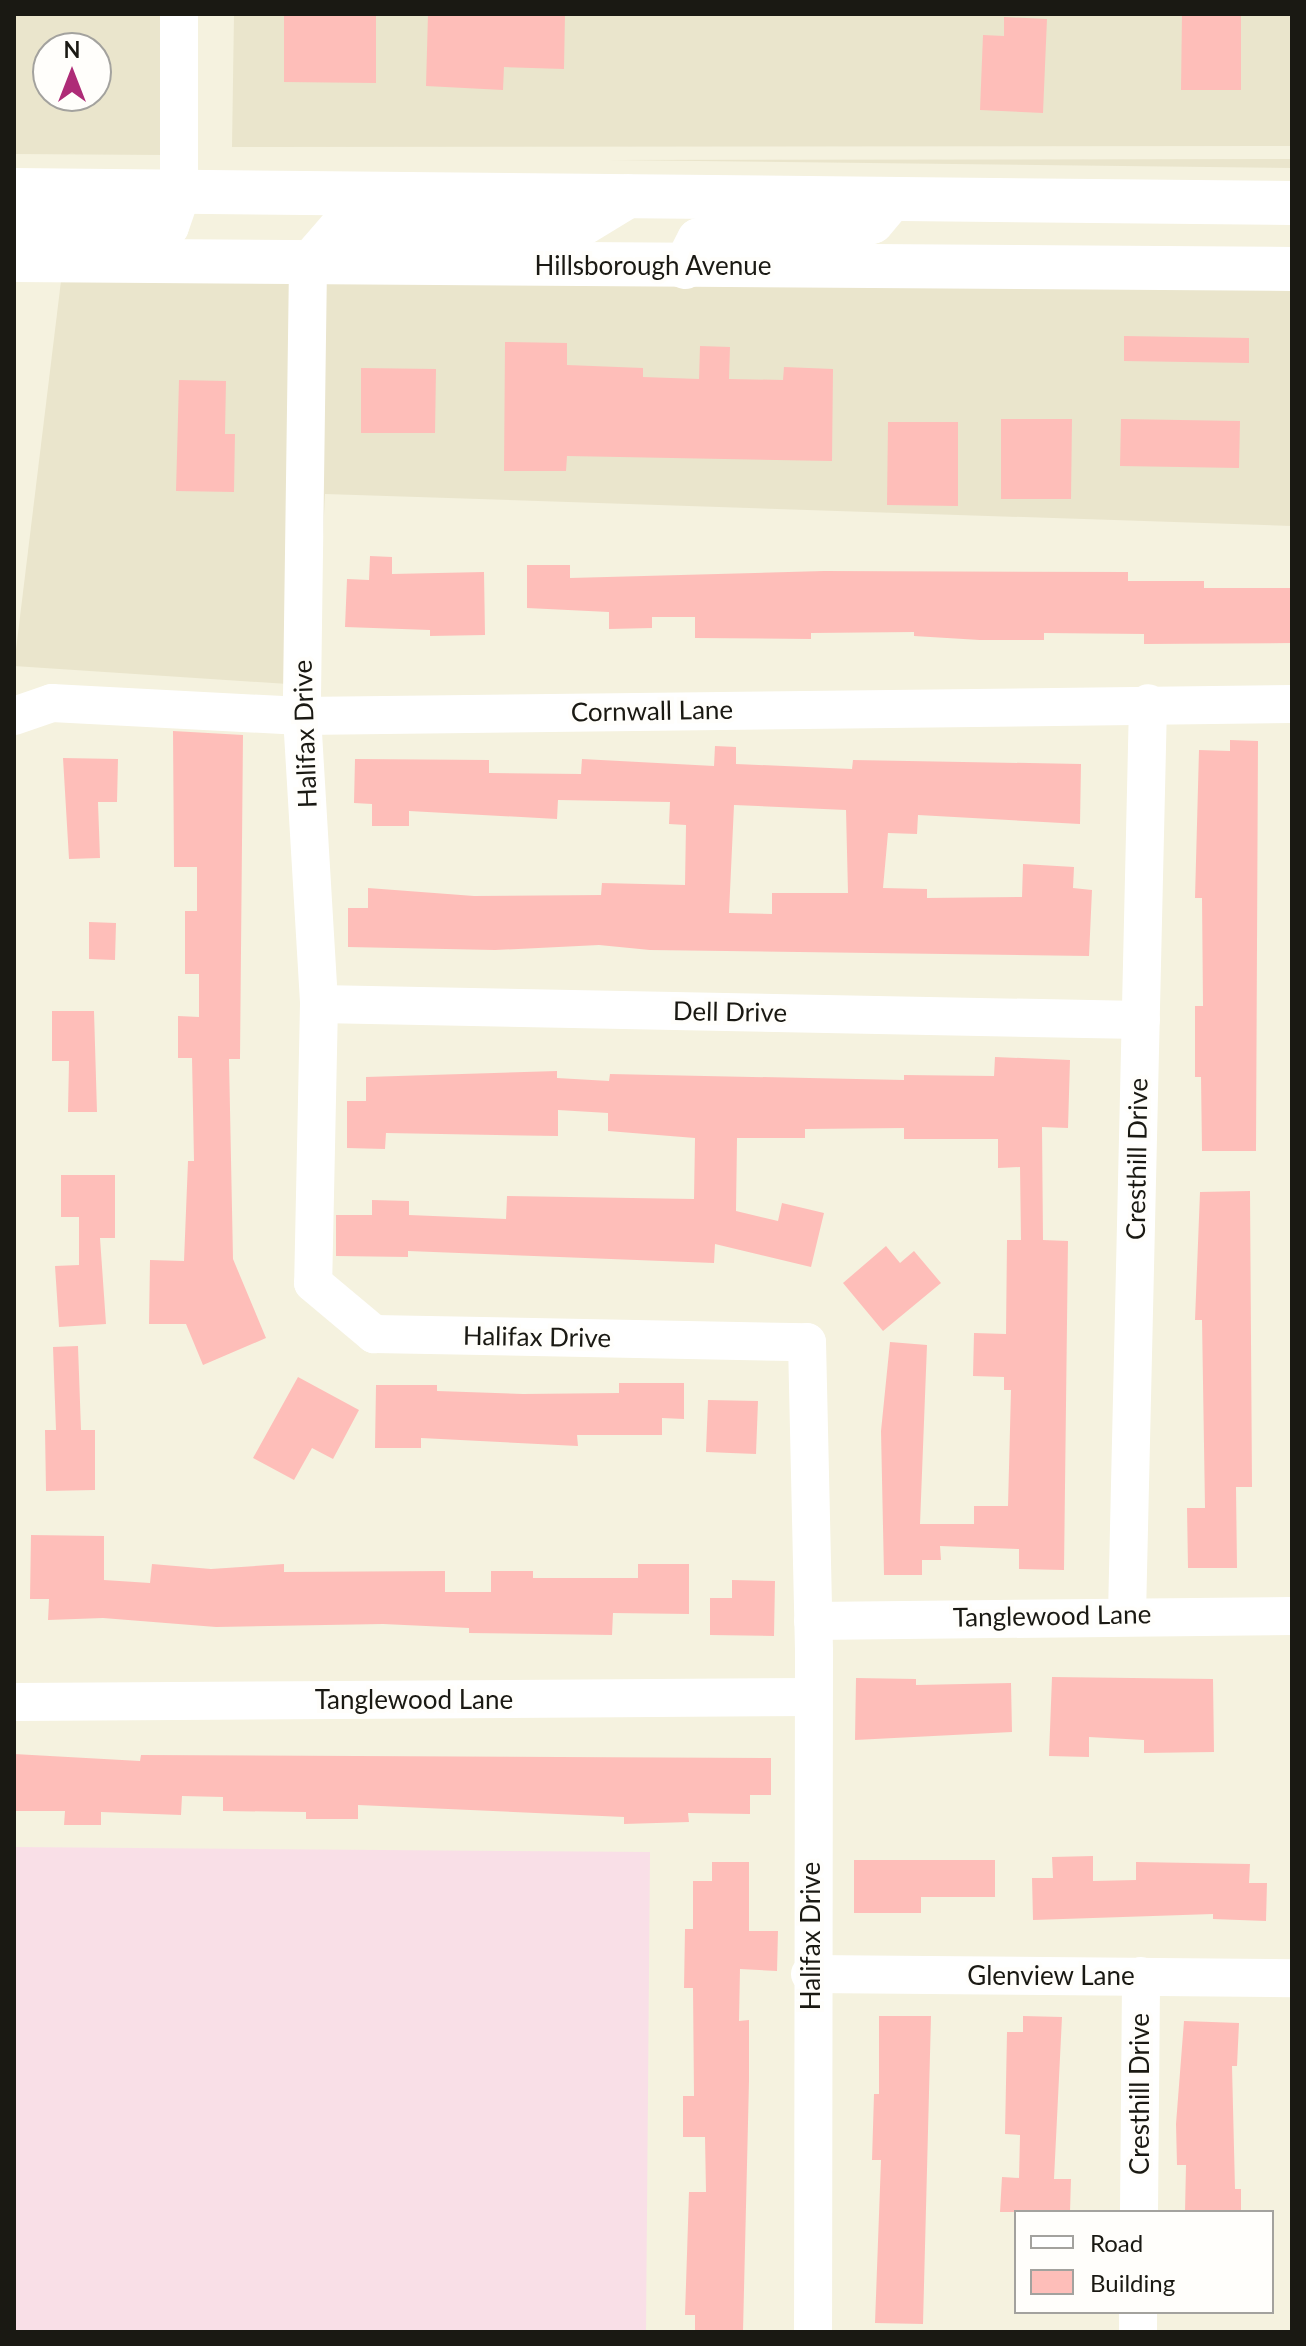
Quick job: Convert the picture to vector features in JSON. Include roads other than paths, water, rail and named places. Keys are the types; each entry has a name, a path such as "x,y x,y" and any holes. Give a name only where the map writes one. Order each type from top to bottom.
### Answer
{"main road":[{"path":"14,190 1292,203"},
{"path":"14,227 167,226 179,191"},
{"path":"308,266 340,229 574,229 628,196"},
{"path":"685,267 699,240 845,230 872,222 891,199"},
{"name":"Hillsborough Avenue","path":"14,260 308,266 1292,269"}],"street":[{"path":"179,14 179,191"},
{"name":"Halifax Drive","path":"308,266 302,716 319,1004 313,1283 374,1334 807,1342 813,1621 810,1974 813,2332"},
{"name":"Cornwall Lane","path":"14,716 52,703 302,716 1148,703 1292,704"},
{"name":"Cresthill Drive","path":"1127,1615 1148,703"},
{"name":"Dell Drive","path":"319,1004 1141,1020"},
{"name":"Tanglewood Lane","path":"813,1621 1127,1615 1292,1616"},
{"name":"Tanglewood Lane","path":"14,1702 813,1697"},
{"name":"Glenview Lane","path":"810,1974 1292,1978"},
{"name":"Cresthill Drive","path":"1139,2210 1141,1976"}]}
